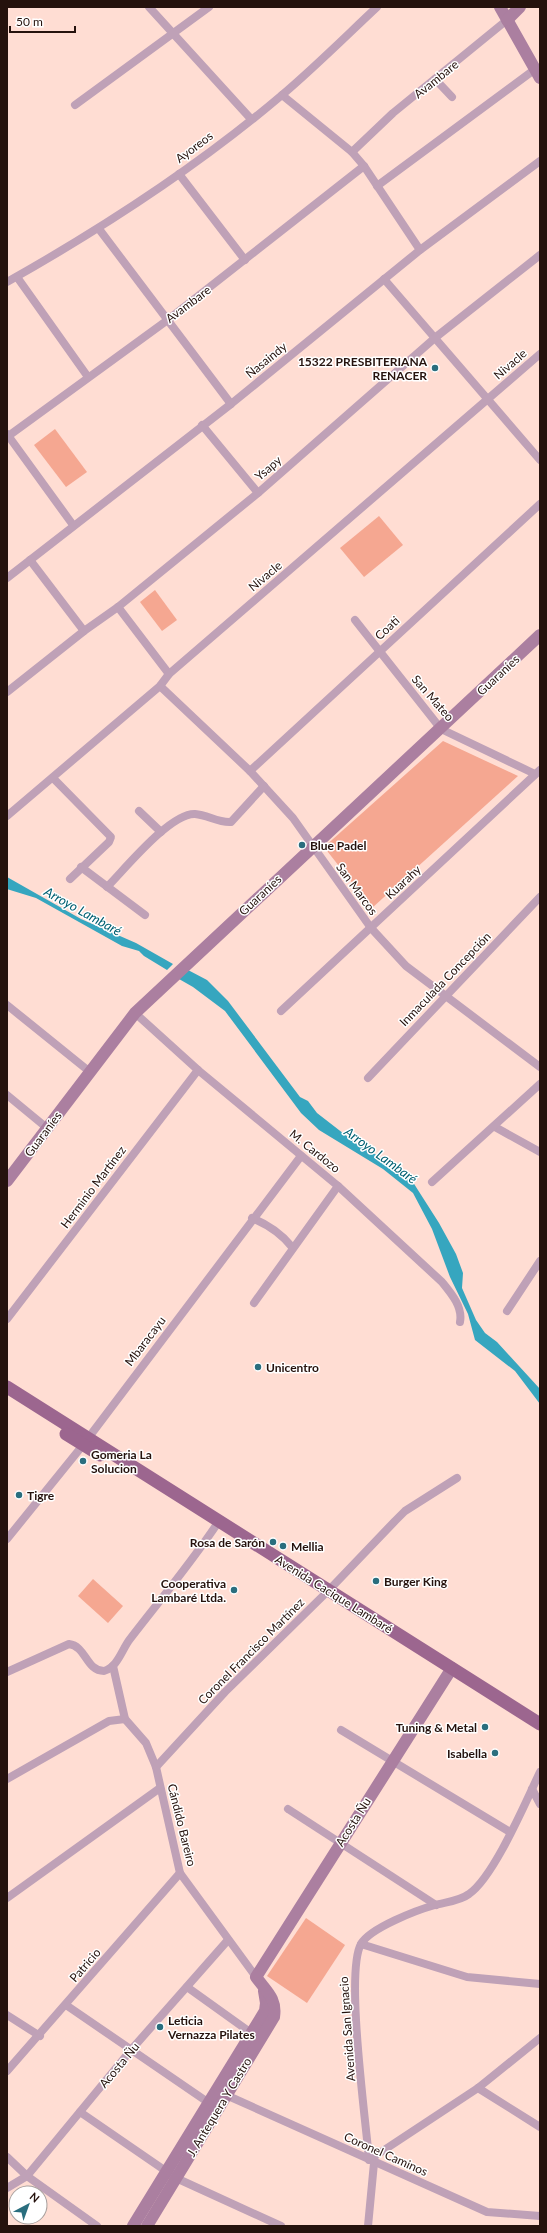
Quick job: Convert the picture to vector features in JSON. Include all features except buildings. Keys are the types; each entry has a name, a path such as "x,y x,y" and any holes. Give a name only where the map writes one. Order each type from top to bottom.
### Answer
{"main road":[{"name":"Avenida Cacique Lambaré","path":"7,1387 86,1441 449,1671 540,1732"},
{"name":"Avenida Cacique Lambaré","path":"7,1396 86,1441"},
{"name":"Avenida Cacique Lambaré","path":"449,1671 540,1724"}],"street":[{"path":"149,7 251,119"},
{"path":"75,105 172,32 209,7"},
{"name":"Ayoreos","path":"7,282 99,229 179,174 282,95 377,7"},
{"path":"377,186 537,74 500,7"},
{"name":"Avambare","path":"352,152 393,113 507,20 520,7"},
{"path":"435,79 452,97"},
{"path":"282,95 352,152 364,166 420,250"},
{"name":"Ñasaindy","path":"7,578 202,425 231,404 420,250 540,161"},
{"name":"Avambare","path":"8,436 169,319 364,166"},
{"path":"179,174 245,260"},
{"path":"99,229 169,319 231,404"},
{"name":"Ysapy","path":"7,692 84,631 118,607 258,493 436,337 540,255"},
{"path":"17,277 88,377"},
{"path":"384,279 436,337 540,460"},
{"name":"Nivacle","path":"7,816 160,686 169,674 540,354"},
{"path":"202,425 258,493"},
{"path":"8,436 73,526"},
{"name":"Coati","path":"250,771 540,504"},
{"path":"30,560 84,631"},
{"path":"118,607 169,674"},
{"name":"San Mateo","path":"356,620 441,729 538,772"},
{"name":"Guaraníes","path":"7,1181 135,1013 190,959 441,729 540,635"},
{"name":"San Marcos","path":"160,686 250,771 293,818 312,847 371,928 406,966 540,1067"},
{"name":"Kuarahy","path":"281,1011 538,772"},
{"path":"52,778 110,837 109,842 70,879"},
{"path":"107,887 161,832 182,817 196,814 224,823 231,822 264,786"},
{"path":"139,811 161,832"},
{"path":"81,867 145,916"},
{"name":"Inmaculada Concepción","path":"368,1078 540,897"},
{"path":"7,1005 90,1072"},
{"name":"M. Cardozo","path":"135,1013 198,1070 338,1186 442,1282 452,1295 459,1309 460,1322"},
{"name":"Herminio Martínez","path":"7,1319 198,1070"},
{"path":"432,1182 495,1127 540,1084"},
{"path":"7,1095 48,1128"},
{"path":"495,1127 540,1152"},
{"name":"Mbaracayu","path":"7,1539 86,1441 300,1156"},
{"path":"254,1303 292,1248 338,1186"},
{"path":"252,1218 268,1225 284,1236 292,1248"},
{"path":"507,1311 540,1261"},
{"name":"Coronel Francisco Martínez","path":"156,1767 225,1692 326,1593 405,1511 457,1478"},
{"path":"7,1672 69,1644 78,1648 89,1663 97,1670 104,1671 113,1666 129,1640 157,1607 217,1524"},
{"name":"Cándido Bareiro","path":"113,1666 125,1719 146,1743 156,1767 180,1873 259,1982"},
{"name":"Acosta Ñu","path":"259,1982 340,1844 449,1671"},
{"path":"7,1779 109,1721 125,1719"},
{"path":"341,1730 510,1832"},
{"name":"Avenida San Ignacio","path":"368,2226 372,2162 356,2011 355,1963 361,1944 376,1930 436,1904 458,1899 469,1894 486,1876 540,1772"},
{"path":"7,1898 160,1788"},
{"path":"532,1789 540,1804"},
{"path":"288,1809 340,1844 436,1904"},
{"name":"Patricio","path":"7,2071 40,2036 180,1873"},
{"name":"Acosta Ñu","path":"7,2188 27,2176 131,2050 228,1940"},
{"path":"361,1944 467,1977 540,1984"},
{"name":"J. Antequera Y Castro","path":"133,2226 171,2175 256,2036 274,2017 275,2009 270,1994 259,1982"},
{"path":"187,1987 256,2036"},
{"path":"66,2005 213,2106"},
{"path":"7,2014 40,2036"},
{"name":"J. Antequera Y Castro","path":"213,2106 226,2095 256,2036"},
{"path":"372,2162 478,2088 540,2038"},
{"path":"478,2088 540,2127"},
{"name":"Coronel Caminos","path":"226,2095 372,2162 487,2212 540,2216"},
{"path":"80,2112 171,2175 281,2226"},
{"path":"7,2157 27,2176 97,2226"},
{"name":"J. Antequera Y Castro","path":"147,2226 171,2175"}],"shaded area":[{"path":"55,429 87,472 66,487 34,445"},
{"path":"379,516 403,545 364,577 340,548"},
{"path":"155,590 177,620 162,631 140,602"},
{"path":"443,741 518,776 372,908 324,847"},
{"path":"93,1579 123,1606 108,1623 78,1596"},
{"path":"306,1918 345,1945 307,2003 267,1976"}],"water":[{"path":"7,877 81,919 136,943 173,964 167,970 144,956 139,951 122,946 36,898 7,889"},
{"path":"188,970 207,980 228,1001 300,1097 308,1101 317,1113 357,1144 398,1167 409,1176 439,1223 456,1254 463,1273 462,1288 476,1320 485,1333 497,1342 540,1389 540,1404 515,1371 475,1340 468,1314 450,1277 432,1229 413,1193 383,1169 319,1130 301,1113 225,1011 193,987 179,979"}],"place":[{"name":"15322 PRESBITERIANA RENACER","path":"435,368"},
{"name":"Blue Padel","path":"302,845"},
{"name":"Unicentro","path":"258,1367"},
{"name":"Gomeria La Solucion","path":"83,1461"},
{"name":"Tigre","path":"19,1495"},
{"name":"Rosa de Sarón","path":"273,1542"},
{"name":"Mellia","path":"283,1546"},
{"name":"Burger King","path":"376,1581"},
{"name":"Cooperativa Lambaré Ltda.","path":"234,1590"},
{"name":"Tuning & Metal","path":"485,1727"},
{"name":"Isabella","path":"495,1753"},
{"name":"Leticia Vernazza Pilates","path":"160,2027"}],"water label":[{"name":"Arroyo Lambaré","path":"83,911"},
{"name":"Arroyo Lambaré","path":"381,1155"}]}
